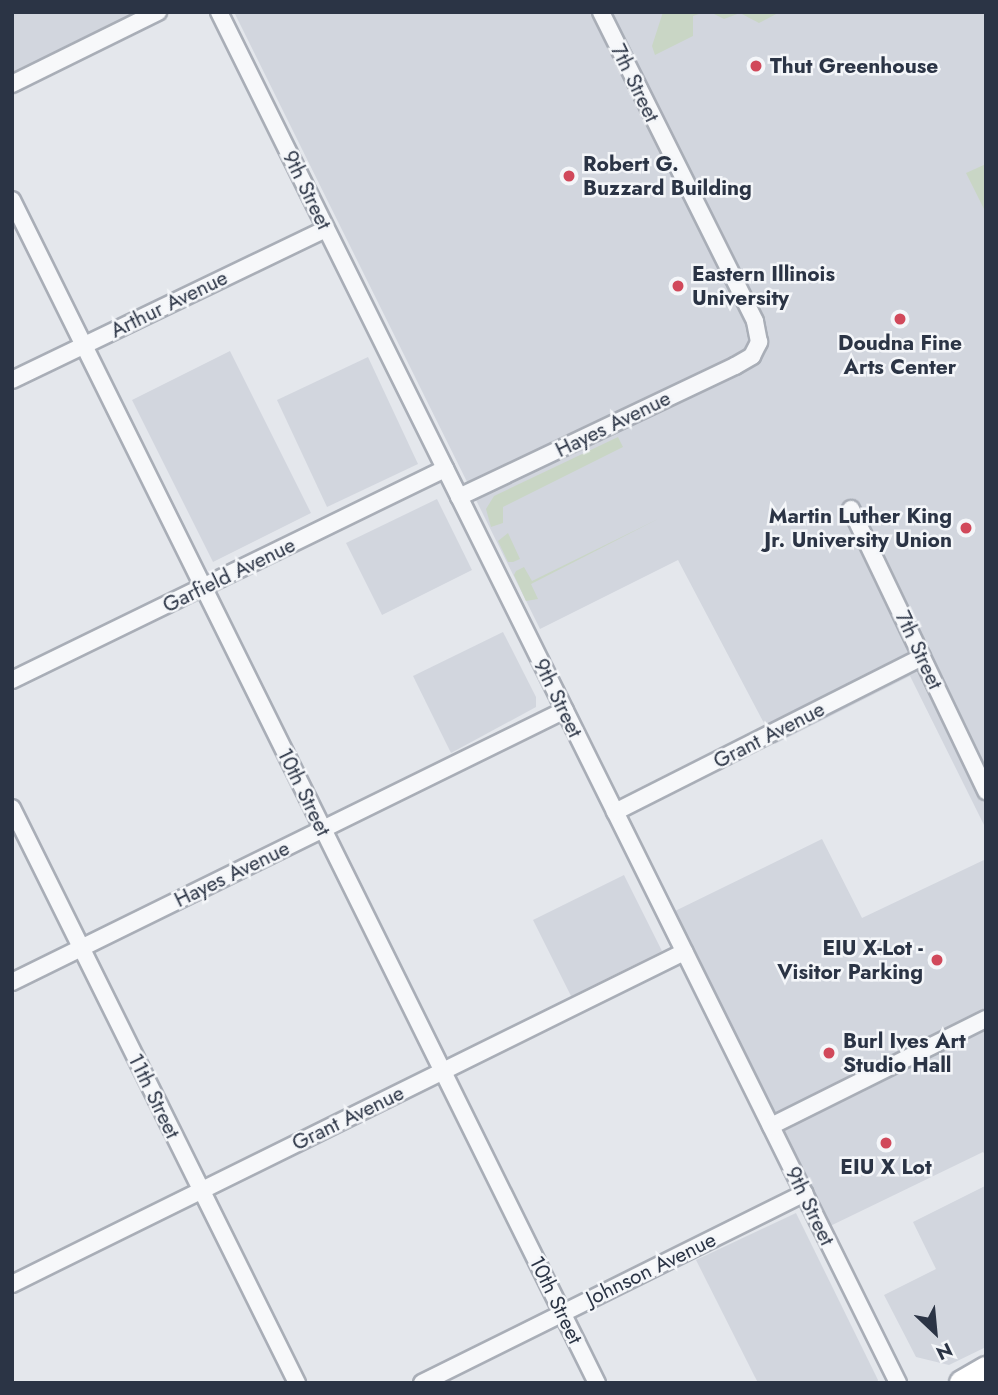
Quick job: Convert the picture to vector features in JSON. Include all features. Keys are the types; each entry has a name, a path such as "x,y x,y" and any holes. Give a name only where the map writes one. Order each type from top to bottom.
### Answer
{"main road":[{"path":"962,1383 986,1369"}],"street":[{"path":"12,84 158,12"},
{"name":"9th Street","path":"219,12 898,1383"},
{"name":"7th Street","path":"601,12 755,321 760,342"},
{"name":"10th Street","path":"12,200 597,1383"},
{"name":"Arthur Avenue","path":"12,380 326,229"},
{"name":"Hayes Avenue","path":"459,497 735,366 752,356 760,342"},
{"name":"Garfield Avenue","path":"12,680 445,469"},
{"name":"7th Street","path":"851,509 986,792"},
{"name":"Grant Avenue","path":"615,812 922,657"},
{"name":"Hayes Avenue","path":"12,982 565,710"},
{"name":"11th Street","path":"12,808 297,1383"},
{"name":"Grant Avenue","path":"12,1284 684,952"},
{"path":"771,1126 986,1019"},
{"name":"Johnson Avenue","path":"422,1383 804,1193"}],"shaded area":[{"path":"12,12 136,12 12,77"},
{"name":"Eastern Illinois University","path":"234,12 986,12 986,829 910,676 775,744 678,560 540,629"},
{"path":"230,351 311,513 213,562 132,400"},
{"path":"368,357 418,464 327,507 277,400"},
{"path":"437,499 472,570 382,615 346,543"},
{"path":"503,632 536,697 536,707 451,753 413,676"},
{"path":"822,839 862,918 986,859 986,1156 983,1152 826,1228 673,912"},
{"path":"624,875 662,951 571,996 533,920"},
{"path":"985,1186 986,1347 949,1365 916,1357 884,1295 936,1269 913,1222"},
{"path":"796,1213 878,1380 877,1383 758,1383 696,1260"}],"green space":[{"path":"663,12 705,12 693,16 693,36 655,55 652,46"},
{"path":"710,12 780,12 759,23 740,13 724,19"},
{"path":"986,164 986,213 966,173"},
{"path":"618,437 623,447 503,507 503,523 491,527 486,509 494,496"},
{"path":"658,519 531,584 538,599 526,601 514,575 516,571 524,567 532,581"},
{"path":"508,533 520,559 513,562 508,562 498,541"}],"place":[{"name":"Thut Greenhouse","path":"756,66"},
{"name":"Robert G. Buzzard Building","path":"569,176"},
{"name":"Eastern Illinois University","path":"678,286"},
{"name":"Doudna Fine Arts Center","path":"900,319"},
{"name":"Martin Luther King Jr. University Union","path":"966,528"},
{"name":"EIU X-Lot - Visitor Parking","path":"937,960"},
{"name":"Burl Ives Art Studio Hall","path":"829,1053"},
{"name":"EIU X Lot","path":"886,1143"}]}
